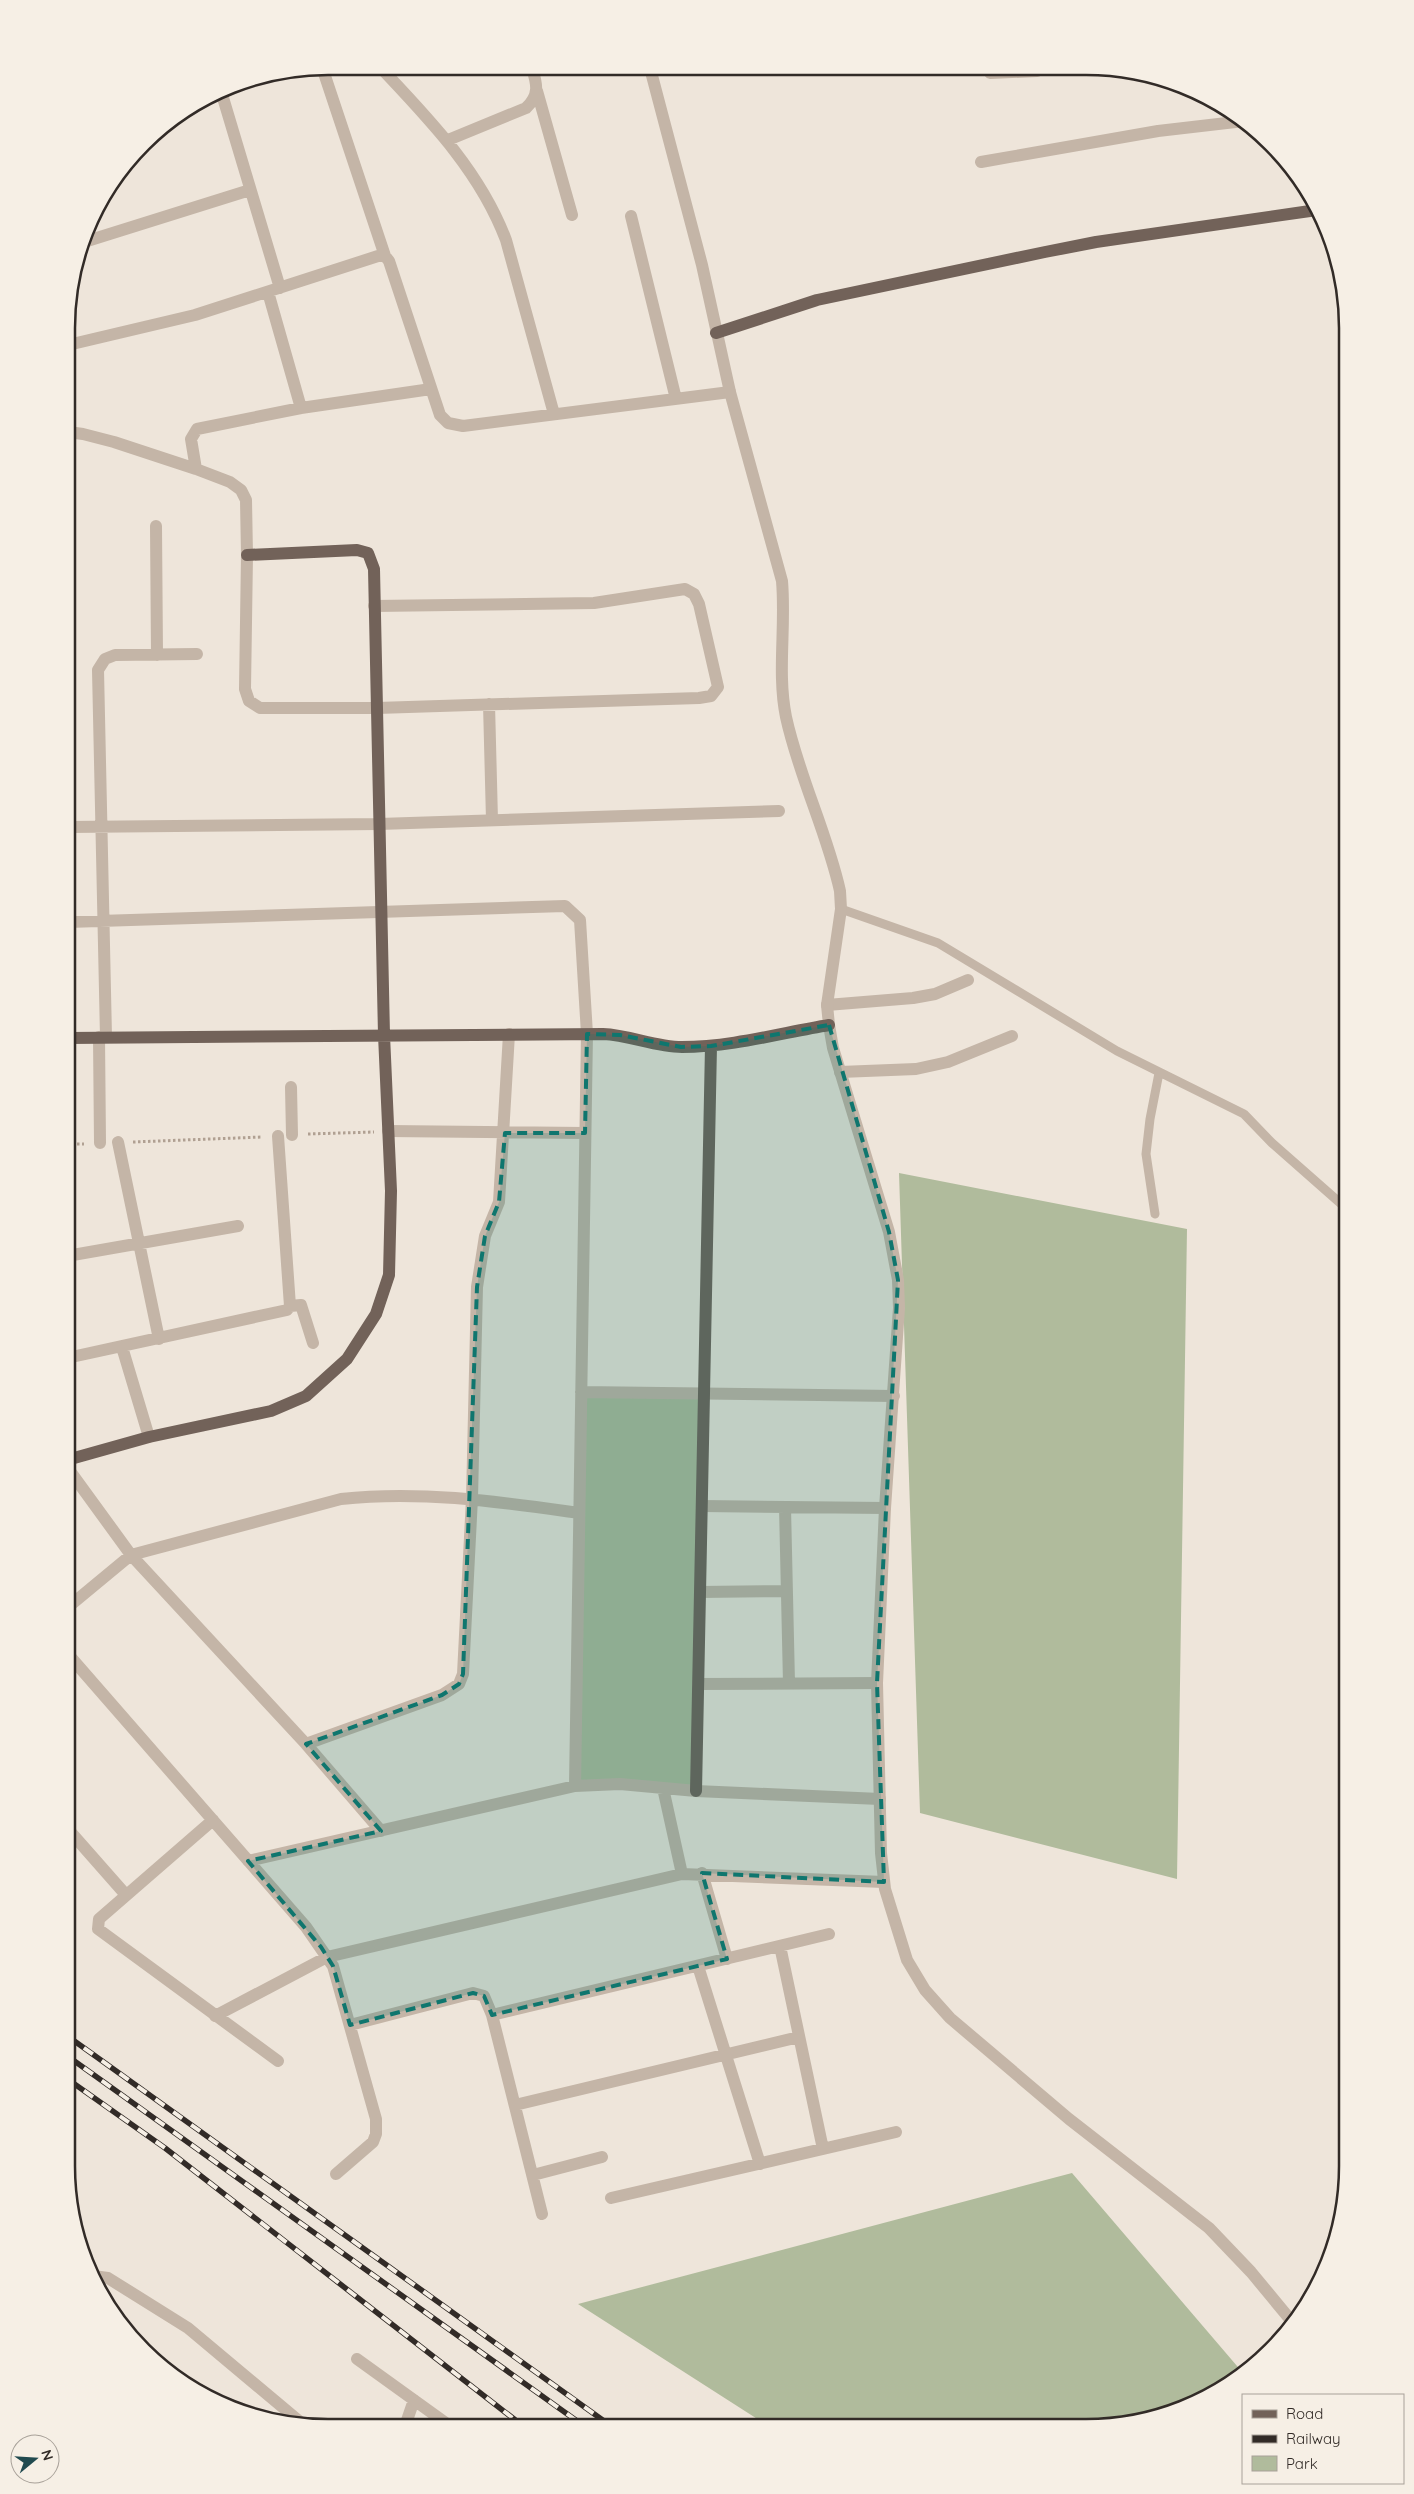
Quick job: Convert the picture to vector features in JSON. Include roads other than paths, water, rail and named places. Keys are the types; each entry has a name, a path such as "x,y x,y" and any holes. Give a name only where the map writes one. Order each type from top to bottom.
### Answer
{"main road":[{"path":"716,333 817,300 1054,250 1096,242 1310,211"},
{"path":"75,1458 148,1437 271,1411 306,1396 347,1359 376,1314 389,1275 391,1191 384,1035 374,569 368,554 357,550 247,555"},
{"path":"75,1038 587,1034 620,1035 663,1046 711,1046 829,1025"},
{"path":"696,1791 711,1046"}],"street":[{"path":"325,75 385,256 390,261 440,415 448,422 463,426 730,392"},
{"path":"387,75 448,140 498,218 506,240 554,414"},
{"path":"534,75 572,215"},
{"path":"652,75 702,265 730,392 782,581 784,602 781,676 786,718 836,871 841,909 828,1005 829,1025 840,1072 889,1232 897,1272 899,1308 877,1683 884,1882 895,1927 907,1960 925,1990 950,2018 1069,2119 1209,2228 1251,2272 1289,2318"},
{"path":"448,140 526,108 534,101 537,91"},
{"path":"223,98 250,190 301,408"},
{"path":"981,162 1158,132 1233,122"},
{"path":"91,240 250,190"},
{"path":"630,216 676,399"},
{"path":"75,343 195,315 378,256 385,256"},
{"path":"196,469 191,439 197,429 301,408 431,389"},
{"path":"75,433 106,440 196,469 230,482 240,490 246,500 245,689 249,701 260,708 377,708 699,698 711,696 718,687 699,604 694,594 685,589 594,604 374,606"},
{"path":"156,526 157,655"},
{"path":"100,1143 103,921 98,670 105,659 115,655 197,654"},
{"path":"489,704 492,820"},
{"path":"75,827 379,824 778,811"},
{"path":"75,922 565,906 580,920 587,1034 575,1786"},
{"path":"828,1005 912,998 935,994 968,980"},
{"path":"306,1744 442,1695 459,1684 463,1674 472,1498 477,1288 485,1236 499,1202 505,1132 509,1034"},
{"path":"840,1072 924,1067 948,1062 1012,1036"},
{"path":"291,1087 292,1135"},
{"path":"388,1131 585,1133"},
{"path":"278,1136 290,1306"},
{"path":"118,1142 159,1339"},
{"path":"75,1255 238,1226"},
{"path":"75,1356 279,1313 290,1306 301,1304 313,1343"},
{"path":"122,1347 148,1437"},
{"path":"581,1392 894,1396"},
{"path":"75,1478 131,1555 306,1744 381,1831"},
{"path":"75,1601 131,1555 342,1499 369,1496 472,1498 579,1514"},
{"path":"702,1506 886,1508"},
{"path":"785,1507 788,1683"},
{"path":"700,1592 787,1591"},
{"path":"75,1662 306,1927 333,1966 376,2119 376,2134 373,2142 336,2174"},
{"path":"698,1684 877,1683"},
{"path":"248,1861 575,1786 620,1784 696,1791 880,1799"},
{"path":"663,1788 682,1874"},
{"path":"213,1820 99,1918 98,1929 278,2061"},
{"path":"75,1837 126,1895"},
{"path":"215,2016 327,1957 682,1874 884,1882"},
{"path":"702,1874 727,1959"},
{"path":"492,2015 828,1934"},
{"path":"780,1946 823,2149"},
{"path":"698,1966 760,2164"},
{"path":"350,2025 473,1993 484,1996 492,2015 542,2214"},
{"path":"515,2105 799,2037"},
{"path":"611,2198 896,2132"},
{"path":"533,2175 602,2157"},
{"path":"101,2277 108,2278 188,2328 294,2417"},
{"path":"358,2359 440,2419"},
{"path":"407,2419 414,2400"}],"lane":[{"path":"841,909 938,943 1117,1051 1244,1114 1272,1143 1339,1201"},
{"path":"1154,1214 1146,1154 1150,1119 1159,1073"}],"railway":[{"path":"75,2041 601,2419"},
{"path":"75,2061 574,2419"},
{"path":"75,2084 165,2148 514,2419"}]}
